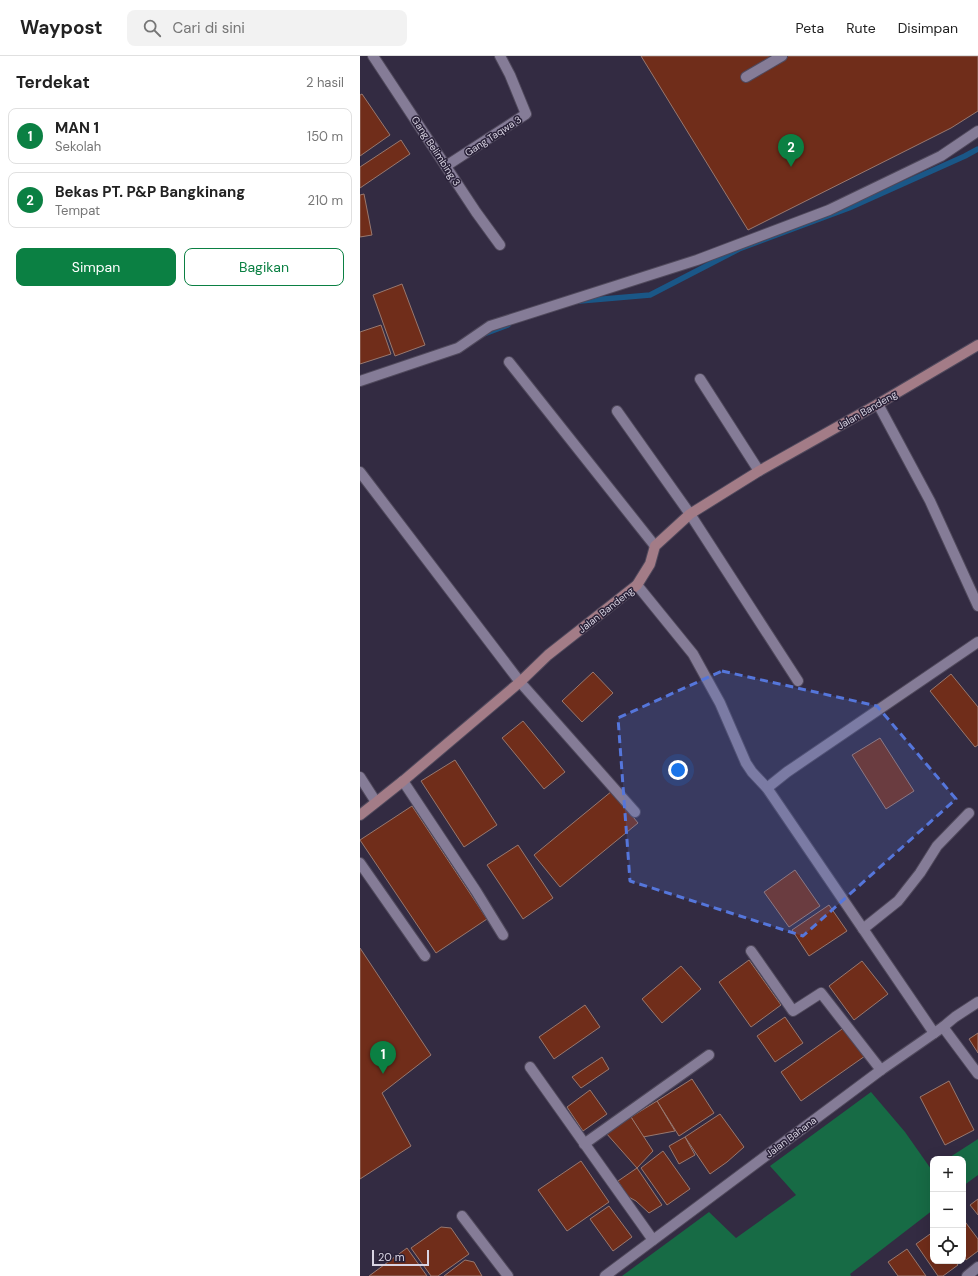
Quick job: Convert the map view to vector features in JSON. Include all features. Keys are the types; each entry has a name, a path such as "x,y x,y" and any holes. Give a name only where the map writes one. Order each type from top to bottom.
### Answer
{"street":[{"name":"Gang Belimbing 3","path":"373,56 476,212 500,245"},
{"name":"Gang Taqwa 3","path":"446,166 526,114 510,75 500,56"},
{"path":"746,77 782,56"},
{"path":"360,381 458,348 490,326 697,260 829,210 941,156 978,131"},
{"name":"Jalan Bandeng","path":"360,815 403,781 520,682 548,655 637,585 650,564 655,546 690,514 759,471 878,404 978,345"},
{"path":"509,362 655,546"},
{"path":"700,379 759,471"},
{"path":"878,404 930,501 978,606"},
{"path":"617,411 690,514 798,681"},
{"path":"360,472 520,682 635,812"},
{"path":"637,585 693,654 720,703 746,763 767,788 934,1033"},
{"path":"767,788 787,772 978,642"},
{"path":"360,777 376,802"},
{"path":"403,781 476,891 503,935"},
{"path":"863,929 898,901 920,873 937,846 969,813"},
{"path":"360,863 425,956"},
{"path":"751,951 793,1011 821,993 881,1070"},
{"name":"Jalan Bahana","path":"605,1276 881,1070 978,1002"},
{"path":"943,1027 978,1074"},
{"path":"584,1144 709,1055"},
{"path":"530,1068 653,1240"},
{"path":"462,1216 508,1276"},
{"path":"967,1276 978,1267"}],"highlighted area":[{"path":"722,671 877,706 956,799 803,936 630,881 618,718"}],"green space":[{"path":"871,1092 905,1132 930,1168 930,1212 850,1274 851,1276 622,1276 709,1212 736,1238 796,1195 770,1166"},
{"path":"978,1139 978,1175 966,1184 966,1156 952,1156"}],"building":[{"path":"641,56 978,56 978,111 951,128 748,230"},
{"path":"362,94 390,135 360,156 360,95"},
{"path":"401,140 410,154 360,188 360,167"},
{"path":"364,194 372,235 360,237 360,195"},
{"path":"402,284 425,345 395,356 373,295"},
{"path":"381,325 391,354 360,364 360,332"},
{"path":"593,672 613,693 582,722 562,701"},
{"path":"951,674 978,707 978,745 975,747 930,691"},
{"path":"523,721 565,772 544,789 502,738"},
{"path":"880,738 914,791 886,809 852,755"},
{"path":"455,760 497,825 464,847 421,781"},
{"path":"612,791 638,823 560,887 534,855"},
{"path":"412,806 487,919 436,953 360,840"},
{"path":"518,845 553,898 523,919 487,865"},
{"path":"795,870 820,906 789,927 764,892"},
{"path":"829,905 847,931 809,956 792,930"},
{"path":"360,948 431,1055 382,1093 411,1146 360,1179"},
{"path":"749,960 781,1005 751,1027 719,982"},
{"path":"862,961 888,994 854,1020 829,986"},
{"path":"681,966 701,989 662,1023 642,999"},
{"path":"585,1005 600,1027 554,1059 539,1037"},
{"path":"785,1017 803,1043 775,1062 757,1036"},
{"path":"845,1027 865,1056 801,1101 781,1072"},
{"path":"978,1033 978,1053 969,1039"},
{"path":"602,1057 609,1069 581,1088 572,1077"},
{"path":"692,1079 714,1113 679,1136 657,1101"},
{"path":"949,1081 974,1130 945,1145 920,1097"},
{"path":"590,1090 607,1114 583,1131 567,1107"},
{"path":"657,1101 675,1131 643,1137 631,1117"},
{"path":"720,1114 744,1147 710,1174 685,1137"},
{"path":"631,1117 653,1151 637,1168 606,1133"},
{"path":"685,1137 695,1155 679,1164 669,1146"},
{"path":"663,1151 690,1189 667,1205 641,1168"},
{"path":"581,1161 609,1202 567,1231 538,1190"},
{"path":"637,1168 662,1205 649,1213 636,1201 627,1196 618,1181"},
{"path":"978,1199 978,1215 970,1205"},
{"path":"609,1206 632,1237 613,1251 590,1219"},
{"path":"966,1223 978,1239 978,1251 966,1260"},
{"path":"441,1227 451,1228 469,1254 438,1276 431,1276 411,1248"},
{"path":"930,1234 930,1264 958,1265 943,1276 938,1276 916,1244"},
{"path":"407,1248 427,1276 369,1276"},
{"path":"907,1249 926,1276 898,1276 888,1262"},
{"path":"465,1260 474,1262 482,1276 444,1276"}],"waterway":[{"path":"580,301 650,295 739,249 849,208 978,149"},
{"path":"484,334 508,325"}],"place":[{"name":"Bekas PT. P&P Bangkinang","path":"791,167"},
{"name":"MAN 1","path":"383,1074"}]}
